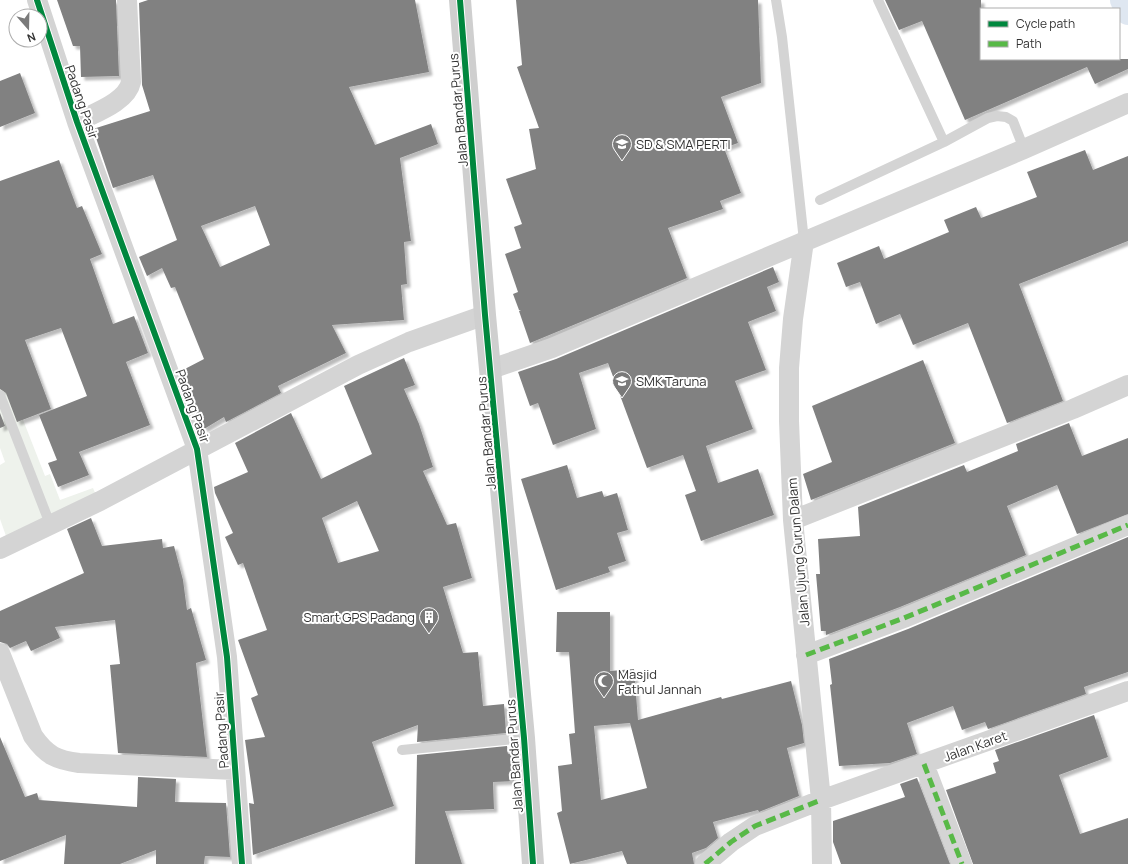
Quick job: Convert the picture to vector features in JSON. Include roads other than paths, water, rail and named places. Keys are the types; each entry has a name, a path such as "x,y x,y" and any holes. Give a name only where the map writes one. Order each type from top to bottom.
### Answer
{"street":[{"name":"Padang Pasir","path":"37,0 77,122 197,448 227,657 242,864"},
{"path":"77,122 120,99 128,92 130,88 127,0"},
{"name":"Jalan Bandar Purus","path":"460,0 485,315 524,738 533,864"},
{"path":"491,369 552,348 1024,149 1128,103"},
{"name":"Jalan Ujung Gurun Dalam","path":"804,241 793,318 789,368 793,520 821,800 822,864"},
{"path":"0,549 100,501 322,382 371,358 422,336 485,315"},
{"path":"793,520 1073,409 1128,385"},
{"path":"806,655 904,618 1128,525"},
{"path":"0,653 33,736 41,747 51,756 62,761 79,763 235,770"},
{"name":"Jalan Karet","path":"704,864 731,842 755,826 821,800 1128,691"},
{"path":"924,764 962,864"}],"lane":[{"path":"776,0 782,38 804,241"},
{"path":"878,0 944,142"},
{"path":"820,200 944,142 988,118 998,116 1013,120 1024,149"},
{"path":"0,395 50,524"},
{"path":"402,750 524,738"}],"waterway":[{"path":"1123,0 1128,12"}],"place":[{"name":"SD & SMA PERTI","path":"622,161"},
{"name":"SMK Taruna","path":"622,398"},
{"name":"Smart GPS Padang","path":"429,634"},
{"name":"Masjid Fathul Jannah","path":"604,698"}]}
